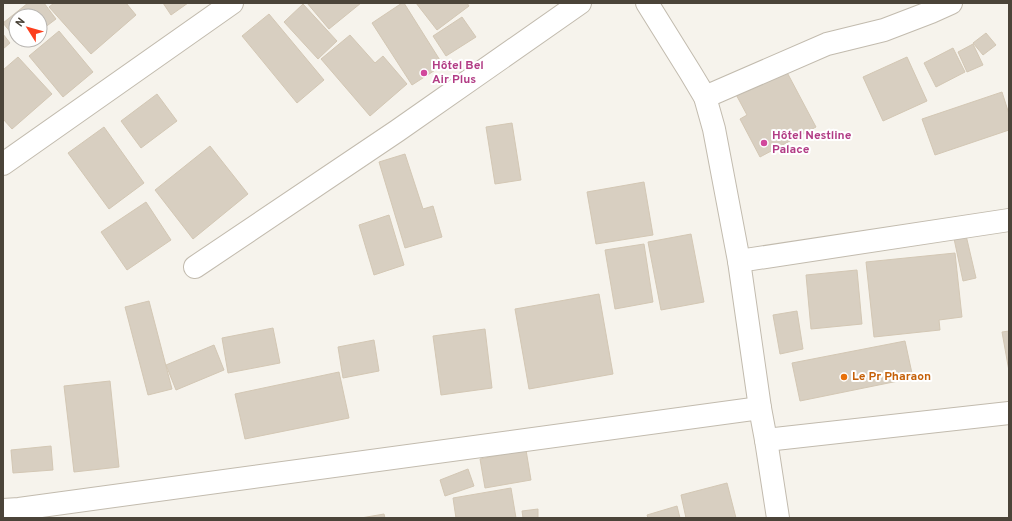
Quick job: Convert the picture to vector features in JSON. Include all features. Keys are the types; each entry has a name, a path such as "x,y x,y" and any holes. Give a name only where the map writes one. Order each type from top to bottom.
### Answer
{"street":[{"path":"3,164 232,3"},
{"path":"195,267 397,131 580,3"},
{"path":"647,3 705,98 714,129 739,261 760,408 778,518"},
{"path":"705,98 827,44 884,30 951,3"},
{"path":"739,261 1009,220"},
{"path":"13,513 760,408"},
{"path":"766,440 1009,413"}],"building":[{"path":"28,3 44,3 48,8 22,8"},
{"path":"54,3 126,3 136,15 91,54 49,7"},
{"path":"163,3 188,3 171,15"},
{"path":"307,3 361,3 329,29"},
{"path":"404,3 443,65 412,85 372,23"},
{"path":"416,3 467,3 469,6 437,30"},
{"path":"303,4 337,41 318,59 284,22"},
{"path":"48,8 56,19 48,25"},
{"path":"269,14 324,80 297,103 242,36"},
{"path":"462,17 476,37 446,56 433,36"},
{"path":"8,19 8,29 3,23"},
{"path":"59,31 93,72 63,97 29,56 39,48 48,48 48,40"},
{"path":"986,33 996,45 983,55 973,43"},
{"path":"3,34 8,40 8,45 3,49"},
{"path":"350,35 375,63 383,56 407,84 370,116 321,59"},
{"path":"973,44 983,65 967,72 958,52"},
{"path":"953,48 965,72 936,87 924,63"},
{"path":"18,57 52,94 12,129 3,119 3,70"},
{"path":"907,57 927,101 883,121 863,77"},
{"path":"781,61 816,127 760,157 740,119 747,115 732,87"},
{"path":"1002,92 1009,114 1009,130 935,155 922,119"},
{"path":"157,94 177,121 141,148 121,121"},
{"path":"512,123 521,180 495,184 486,127"},
{"path":"104,127 144,183 109,209 68,153"},
{"path":"210,146 248,194 193,239 155,190"},
{"path":"405,154 423,209 433,206 442,237 405,248 379,162"},
{"path":"644,182 653,235 596,244 587,192"},
{"path":"146,202 171,240 127,270 101,232"},
{"path":"389,215 404,265 374,275 359,225"},
{"path":"965,231 976,278 963,281 953,234"},
{"path":"691,234 704,302 661,310 648,242"},
{"path":"644,244 653,302 615,309 605,250"},
{"path":"955,253 962,317 939,320 940,330 874,337 866,262"},
{"path":"857,270 862,324 811,329 806,275"},
{"path":"599,294 613,374 529,389 515,309"},
{"path":"149,301 172,389 148,395 125,307"},
{"path":"797,311 803,349 780,354 773,315"},
{"path":"273,328 280,363 228,373 222,338"},
{"path":"485,329 492,388 441,395 433,336"},
{"path":"1009,331 1009,371 1002,332"},
{"path":"374,340 379,371 343,378 338,347"},
{"path":"905,341 913,378 800,401 792,363"},
{"path":"214,345 224,370 176,390 166,365"},
{"path":"339,372 349,418 245,439 235,394"},
{"path":"110,381 119,467 74,472 64,386"},
{"path":"51,446 53,470 13,473 11,450"},
{"path":"526,450 531,480 485,488 480,459"},
{"path":"468,469 474,486 445,496 440,480"},
{"path":"727,483 736,518 686,518 681,495"},
{"path":"511,488 516,518 456,518 453,498"},
{"path":"677,506 680,518 648,518 647,515"},
{"path":"538,509 538,518 523,518 522,511"},
{"path":"384,514 385,518 361,518"}],"place":[{"name":"Hôtel Bel Air Plus","path":"424,73"},
{"name":"Hôtel Nestline Palace","path":"764,143"},
{"name":"Le Pr Pharaon","path":"844,377"}]}
